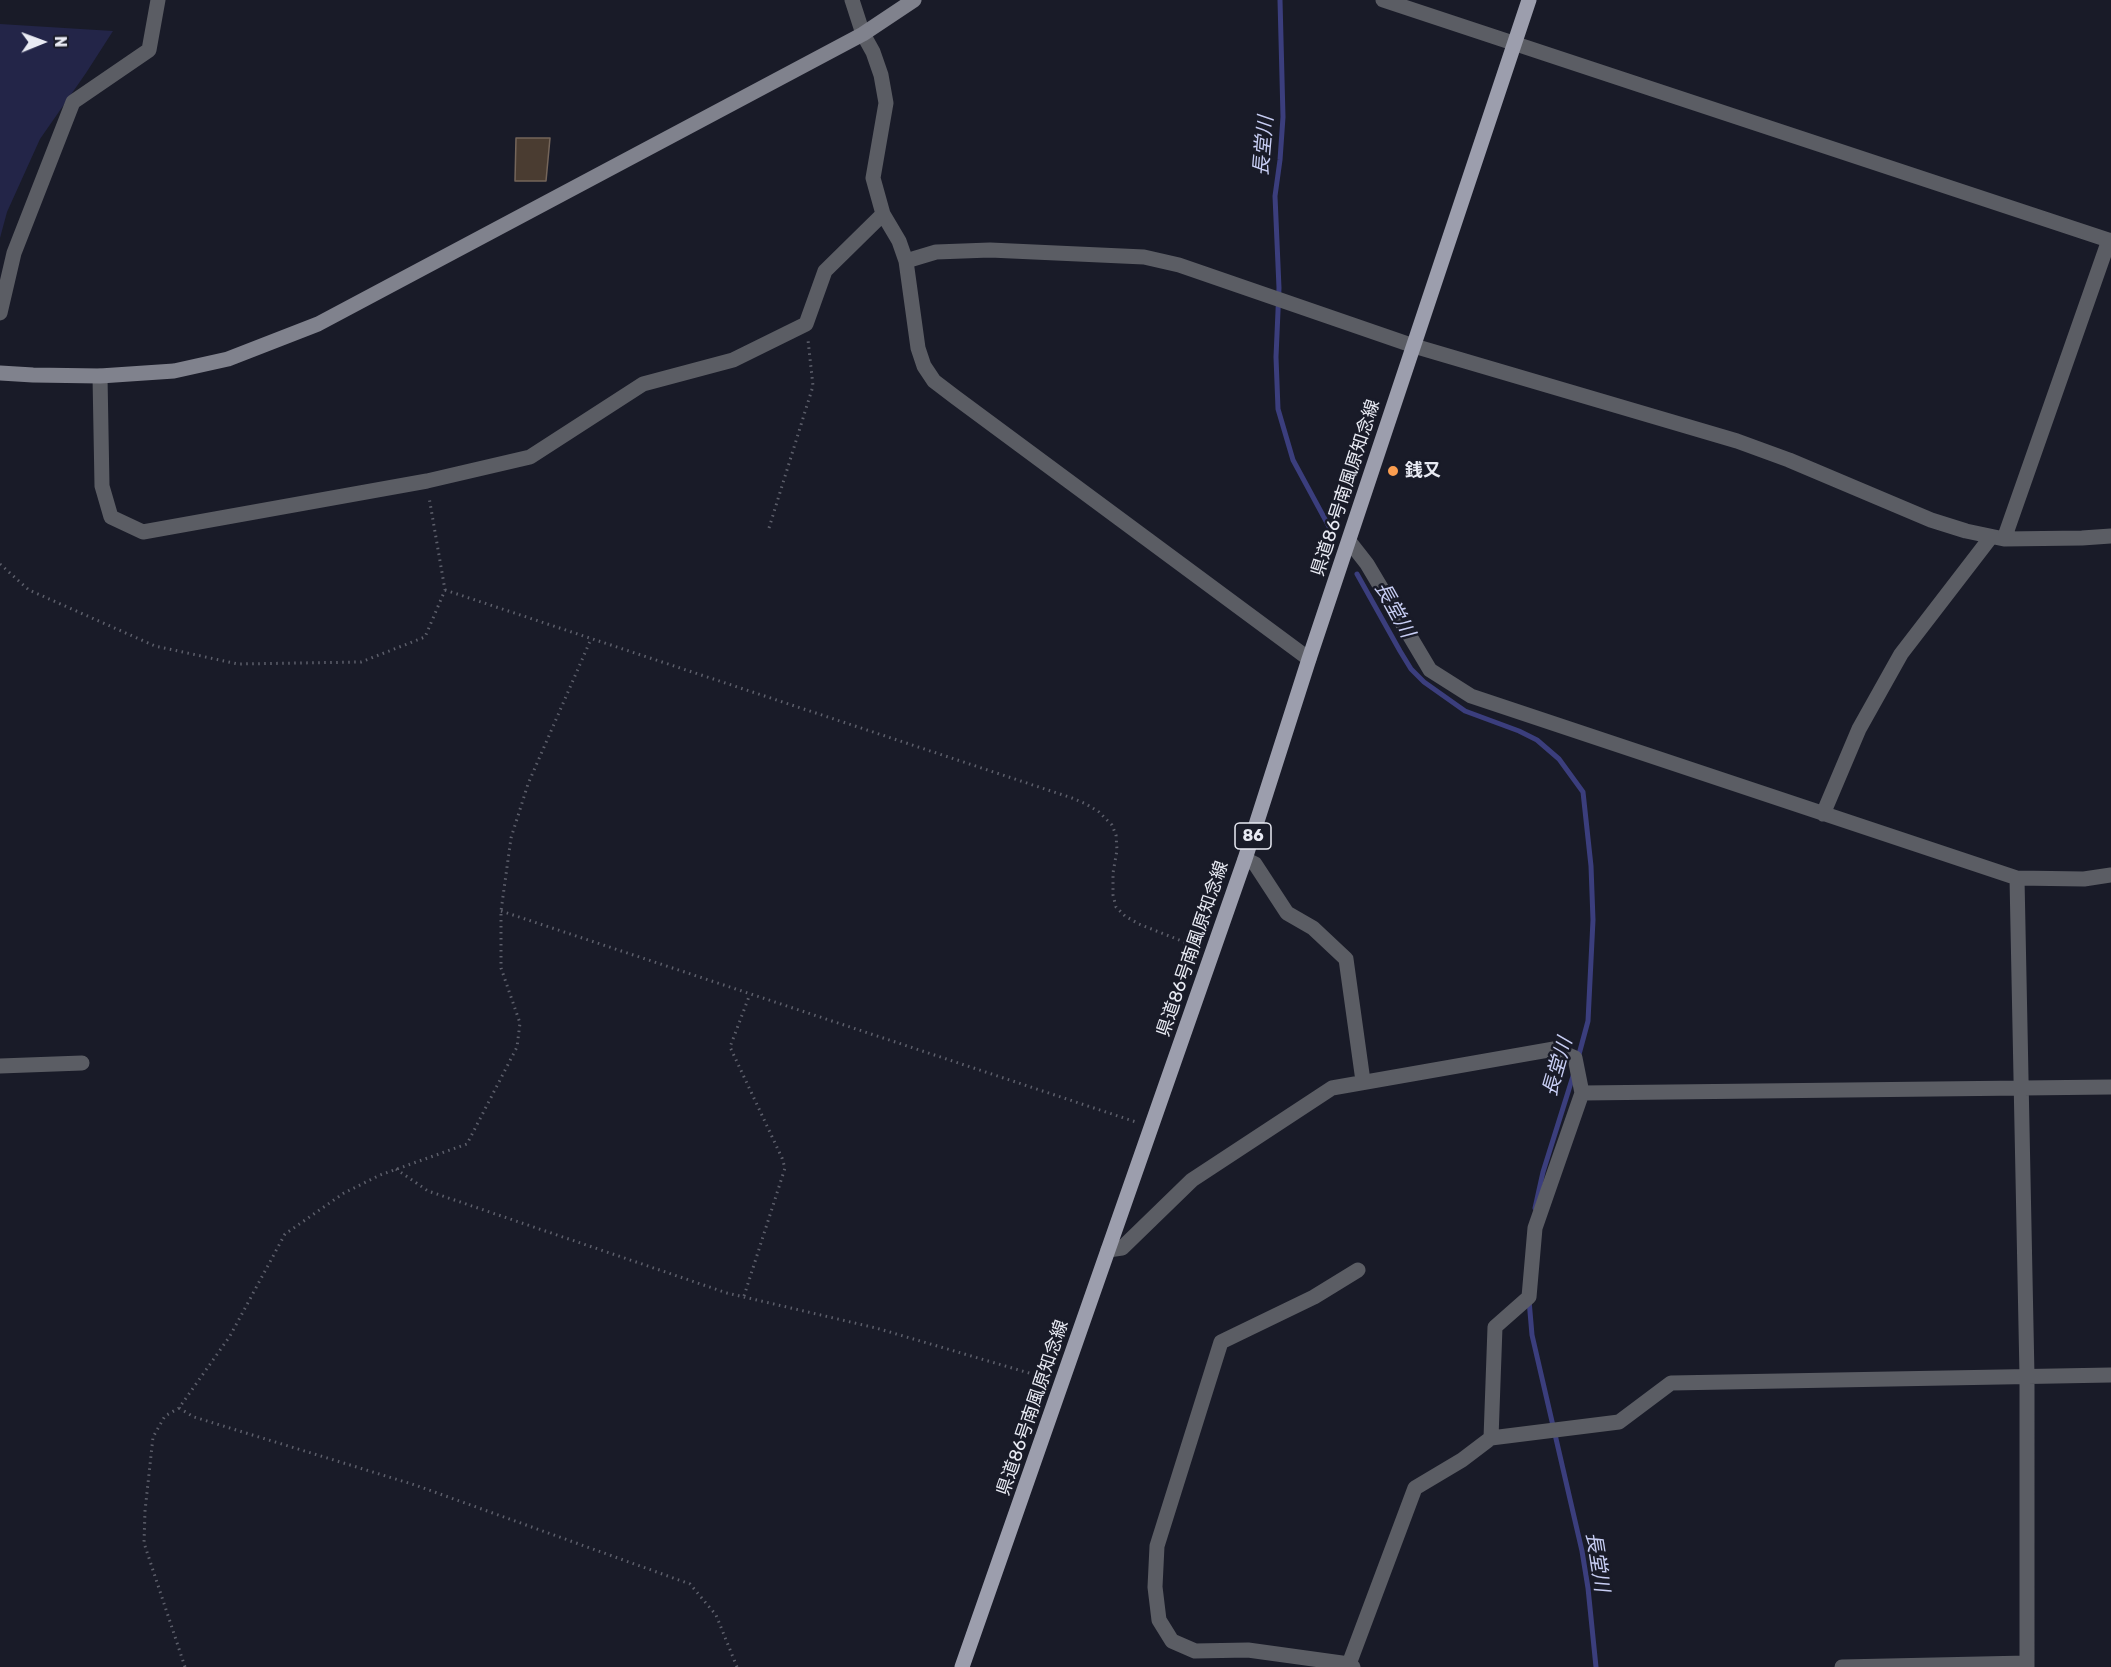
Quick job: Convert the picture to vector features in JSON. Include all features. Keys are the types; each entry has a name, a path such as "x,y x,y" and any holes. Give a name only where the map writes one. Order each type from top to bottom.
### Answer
{"main road":[{"name":"県道86号南風原知念線","path":"962,1667 1245,859 1309,659 1529,0"}],"street":[{"path":"0,313 14,253 73,102 149,50 158,0"},
{"path":"852,0 863,34 878,67 886,103 873,178 884,214 899,241 906,261 918,348 924,366 934,381 1309,659"},
{"path":"0,373 100,376 174,371 228,359 318,324 863,34 914,0"},
{"path":"1383,0 2110,241 1998,538 1901,654 1859,729 1823,814"},
{"path":"100,376 102,486 111,517 143,532 427,481 530,457 643,384 733,360 806,324 825,271 884,214"},
{"path":"906,261 936,252 990,250 1144,257 1179,265 1414,346 1737,441 1789,460 1931,520 1998,538 2111,536"},
{"path":"1349,541 1367,564 1430,670 1471,696 2017,878 2084,879 2111,875"},
{"path":"1245,859 1255,864 1287,913 1312,928 1346,959 1363,1082"},
{"path":"1842,1667 2027,1665 2027,1376 2017,878"},
{"path":"1108,1250 1122,1248 1192,1180 1332,1088 1554,1049 1575,1058 1582,1093 1535,1228 1529,1297 1495,1327 1491,1438"},
{"path":"0,1066 82,1063"},
{"path":"1582,1093 2111,1087"},
{"path":"1358,1270 1314,1297 1221,1342 1157,1546 1155,1587 1159,1620 1172,1641 1195,1651 1248,1650 1351,1665 1415,1488 1462,1460 1491,1438 1619,1422 1671,1383 2111,1375"}],"path":[{"path":"769,528 813,386 806,324"},
{"path":"0,564 29,590 155,646 238,664 361,662 425,636 445,590 427,481"},
{"path":"445,590 1086,804 1099,812 1112,825 1116,835 1117,850 1113,873 1113,895 1116,907 1125,916 1139,924 1212,953"},
{"path":"185,1667 144,1543 144,1511 153,1437 165,1416 179,1407 230,1336 285,1234 344,1193 396,1169 468,1144 517,1047 520,1023 501,968 501,911 511,838 528,784 591,639"},
{"path":"501,911 1152,1128"},
{"path":"744,1296 785,1168 730,1047 750,994"},
{"path":"396,1169 428,1191 727,1293 876,1328 1063,1383"},
{"path":"179,1407 194,1417 415,1485 690,1584 716,1615 737,1667"}],"shaded area":[{"path":"0,24 113,31 40,139 7,212 0,238"}],"building":[{"path":"516,138 550,138 546,181 515,181"}],"waterway":[{"name":"長堂川","path":"1280,0 1283,117 1275,196 1279,288 1276,357 1278,409 1293,460 1333,534"},
{"name":"長堂川","path":"1357,574 1411,669 1424,682 1465,711 1537,740 1559,759 1583,792 1591,866 1593,920 1588,1021 1578,1058"},
{"name":"長堂川","path":"1535,1208 1543,1172 1574,1073"},
{"name":"長堂川","path":"1529,1300 1532,1335 1582,1551 1596,1667"}],"place":[{"name":"銭又","path":"1393,471"}]}
